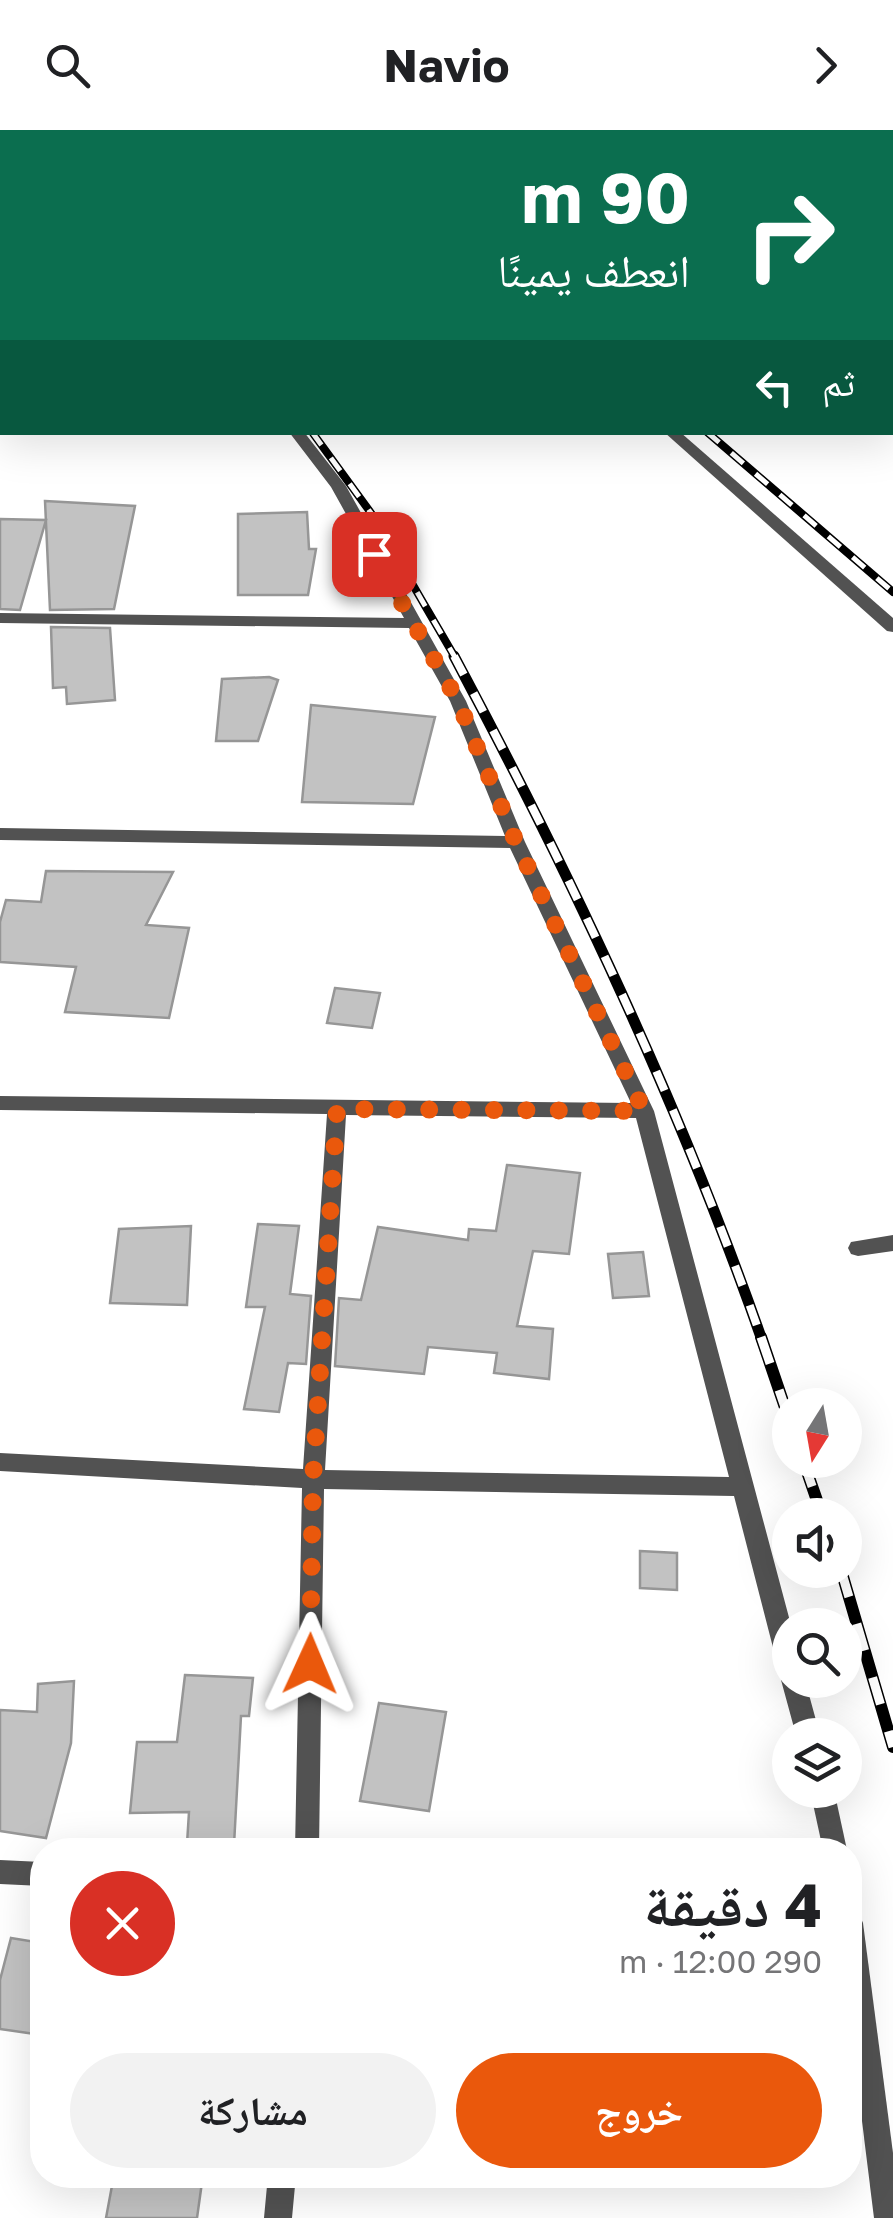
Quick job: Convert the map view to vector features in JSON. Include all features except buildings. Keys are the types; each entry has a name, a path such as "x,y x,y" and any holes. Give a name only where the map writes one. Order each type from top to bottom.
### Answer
{"street":[{"path":"298,435 338,486 458,701 516,842 644,1111 774,1608"},
{"path":"674,435 893,627"},
{"path":"0,618 412,624"},
{"path":"0,834 516,842"},
{"path":"0,1103 644,1111"},
{"path":"307,1838 313,1479 337,1109"},
{"path":"858,1248 893,1243"},
{"path":"0,1462 313,1479 742,1487"},
{"path":"826,1808 832,1838"},
{"path":"0,1872 30,1873"},
{"path":"862,2016 888,2218"},
{"path":"278,2218 281,2188"}],"railway":[{"path":"314,435 371,513 456,659"},
{"path":"710,435 893,592"},
{"path":"454,656 621,992 695,1164 762,1340"},
{"path":"761,1337 778,1388"},
{"path":"809,1478 816,1498"},
{"path":"846,1588 893,1747"}],"route":[{"path":"310,1664 313,1479 337,1109 644,1111 516,842 458,701 374,554"}]}
